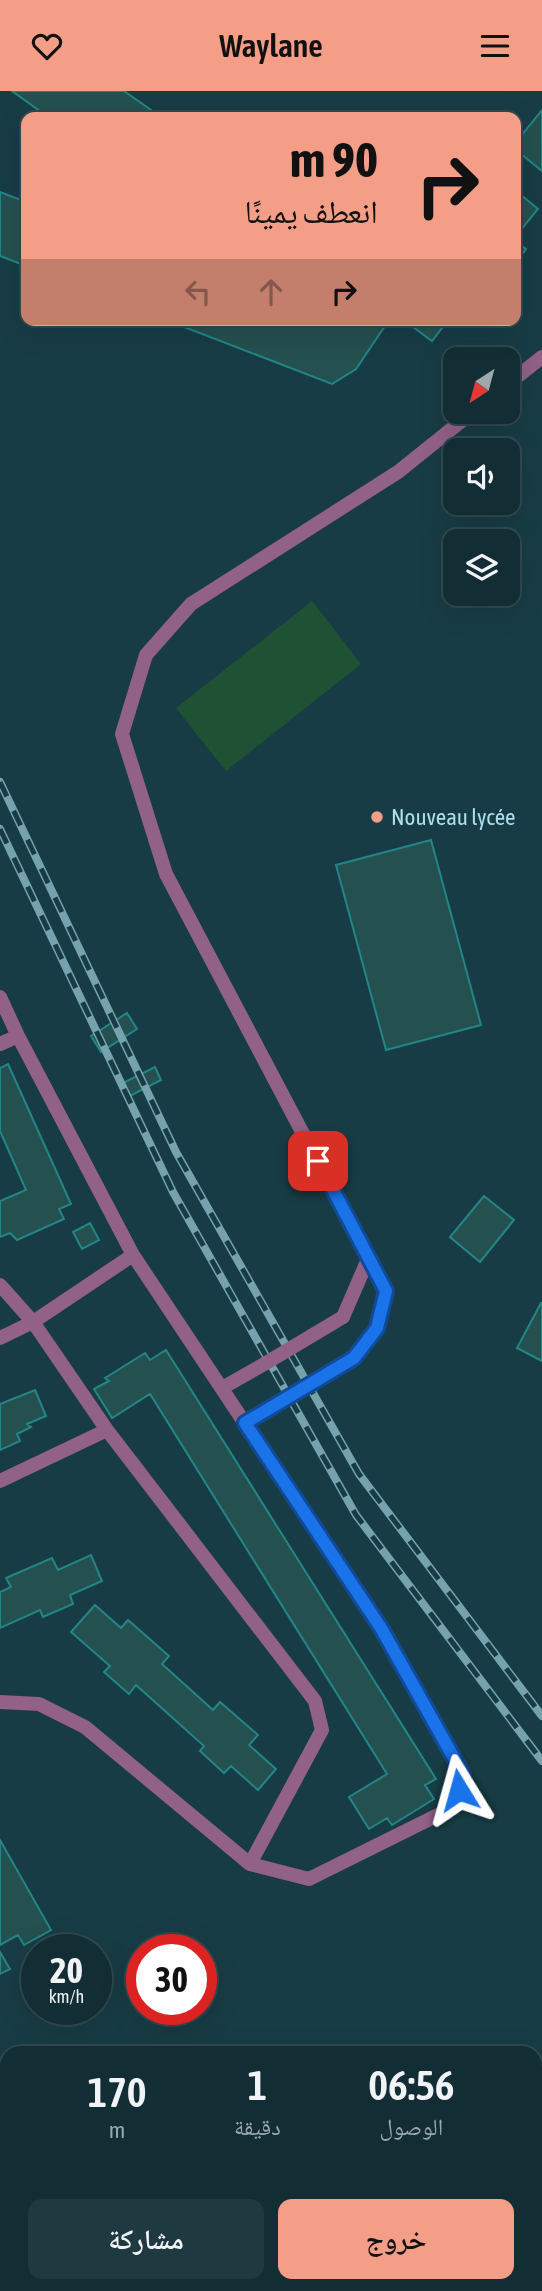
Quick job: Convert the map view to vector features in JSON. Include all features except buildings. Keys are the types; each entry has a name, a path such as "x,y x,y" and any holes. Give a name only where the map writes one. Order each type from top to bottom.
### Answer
{"street":[{"path":"520,374 542,357"},
{"path":"245,1423 354,1358 377,1328 386,1291 166,874 122,734 146,655 191,604 398,472 458,424"},
{"path":"0,997 133,1255 381,1628 463,1774 454,1807 309,1879 250,1864 85,1727 39,1704 0,1702"},
{"path":"0,1044 18,1036"},
{"path":"0,1338 33,1322 133,1255"},
{"path":"222,1388 343,1317 369,1257"},
{"path":"0,1285 33,1322 107,1430 315,1701 322,1730 250,1864"},
{"path":"0,1481 107,1430"}],"green space":[{"path":"312,601 361,664 226,771 176,708"}],"railway":[{"path":"0,782 176,1152 359,1474 542,1716"},
{"path":"0,829 173,1192 356,1515 542,1761"}],"place":[{"name":"Nouveau lycée","path":"377,817"}],"route":[{"path":"318,1161 386,1291 377,1328 354,1358 245,1423 381,1628 463,1774 459,1790"}]}
